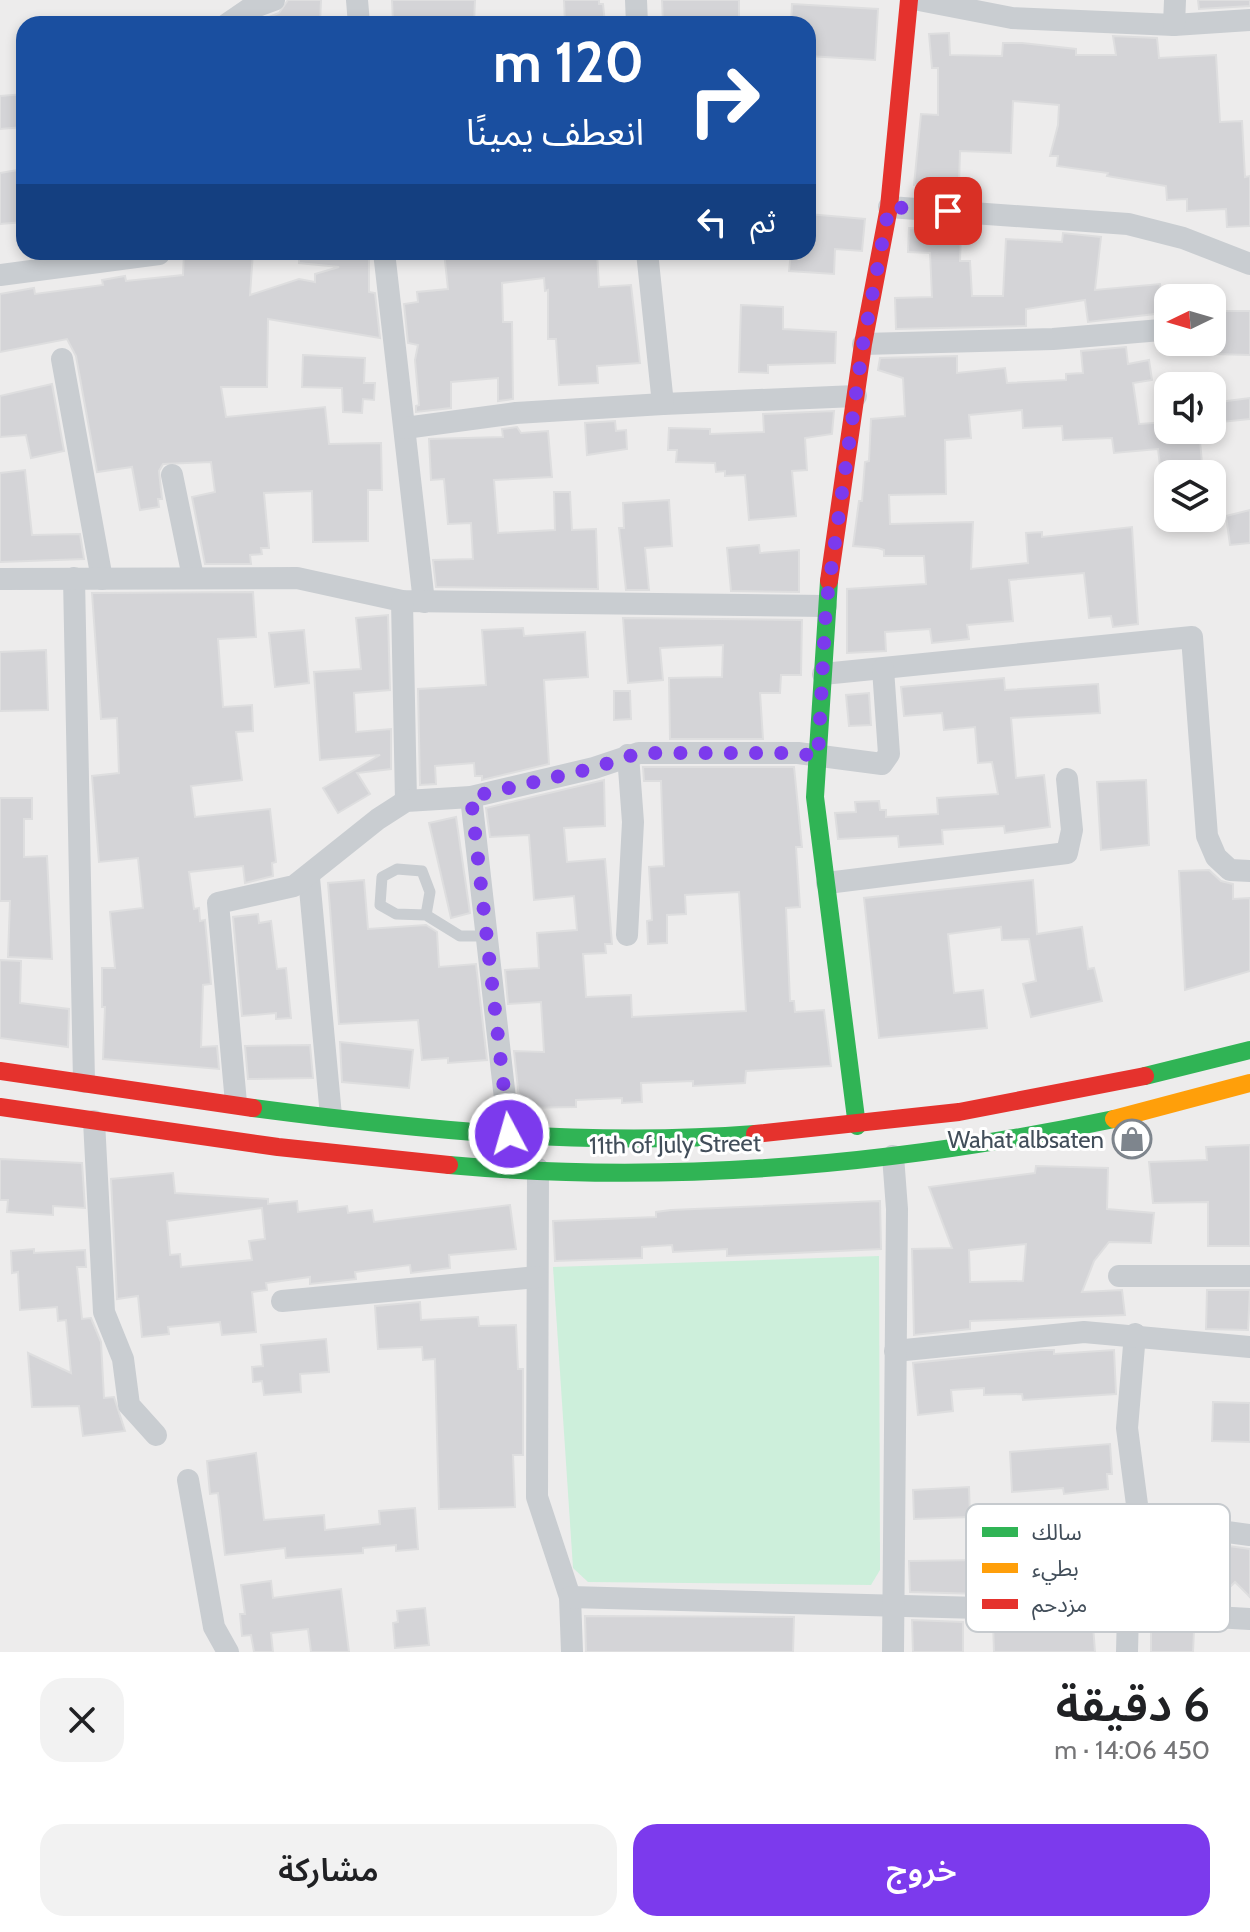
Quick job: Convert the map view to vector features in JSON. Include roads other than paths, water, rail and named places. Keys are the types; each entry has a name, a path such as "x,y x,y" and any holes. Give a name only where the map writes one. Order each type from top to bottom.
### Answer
{"main road":[{"path":"857,1126 815,797 826,606 863,344 889,207 909,0"},
{"name":"11th of July Street","path":"0,1071 331,1116 509,1134 660,1139 857,1126 1077,1091 1250,1050"},
{"name":"11th of July Street","path":"0,1107 400,1160 538,1169 742,1169 893,1156 1084,1125 1250,1083"},
{"path":"1077,1091 1084,1125"},
{"path":"174,1132 176,1097"}],"street":[{"path":"239,16 274,0"},
{"path":"919,0 1174,25 1250,20"},
{"path":"1174,25 1175,0"},
{"path":"889,207 1128,224 1183,238 1250,264"},
{"path":"0,275 114,260"},
{"path":"385,260 424,602"},
{"path":"648,260 663,404"},
{"path":"863,344 1053,339 1154,331"},
{"path":"62,359 102,579"},
{"path":"405,428 516,413 856,396"},
{"path":"172,475 193,577"},
{"path":"74,578 84,1082"},
{"path":"0,579 297,578 402,601 826,606"},
{"path":"402,601 406,801"},
{"path":"823,674 1192,637 1207,836 1216,857 1230,870 1250,871"},
{"path":"236,1103 218,903 276,893 309,878 378,819 406,801 471,797 594,768 628,755 798,753 877,765 886,761 889,754 883,669"},
{"path":"627,935 633,822 628,755"},
{"path":"827,883 1067,853 1072,830 1067,779"},
{"path":"471,797 509,1134"},
{"path":"309,878 331,1116"},
{"path":"94,1121 104,1312 123,1359 129,1405 156,1435"},
{"path":"893,1156 897,1209 893,1652"},
{"path":"538,1169 537,1497 570,1597 572,1652"},
{"path":"1119,1276 1250,1276"},
{"path":"282,1301 537,1277"},
{"path":"895,1351 1084,1332 1135,1334 1250,1347"},
{"path":"1135,1334 1127,1428 1137,1504"},
{"path":"188,1480 214,1627 228,1652"},
{"path":"1230,1532 1250,1535"},
{"path":"570,1597 966,1608"},
{"path":"1230,1618 1250,1619"},
{"path":"1127,1652 1128,1632"}],"lane":[{"path":"426,915 430,892 422,871 397,869 382,877 380,905 396,914 426,915 460,936 488,936"}],"place":[{"name":"Wahat albsaten","path":"1132,1139"}]}
